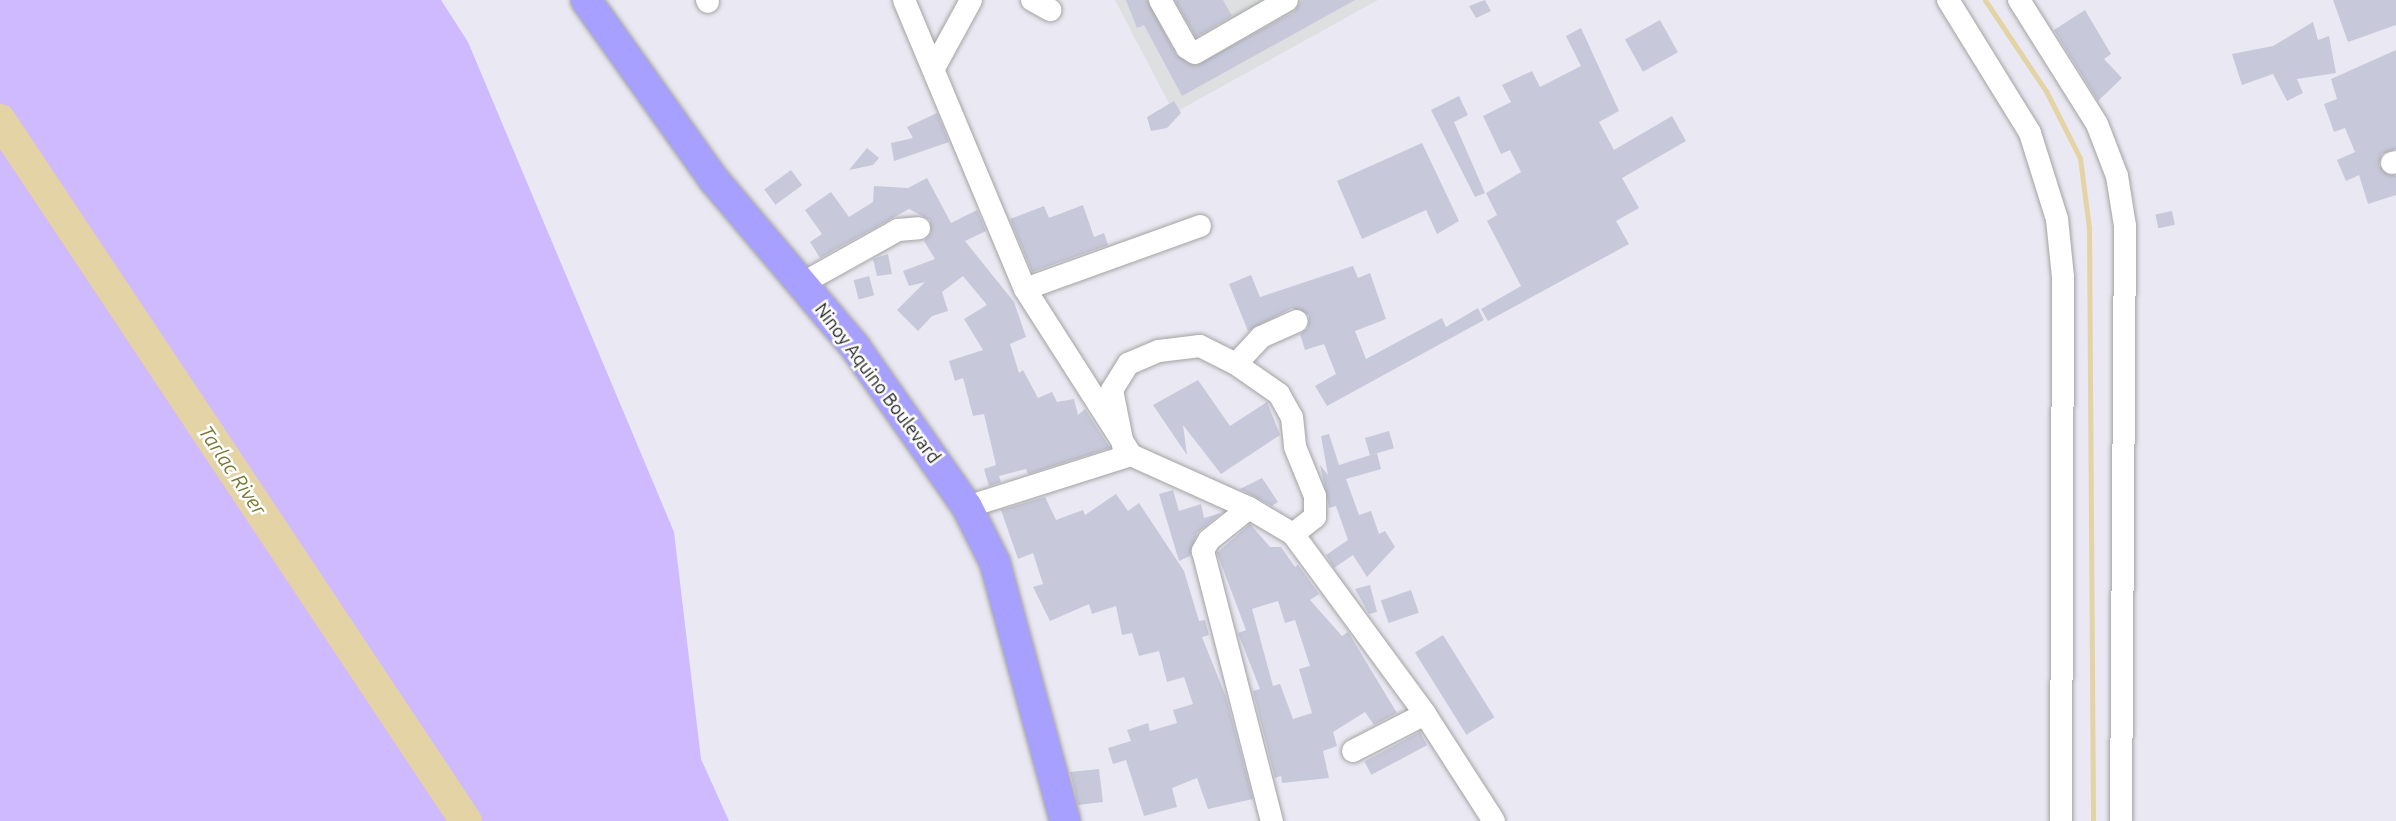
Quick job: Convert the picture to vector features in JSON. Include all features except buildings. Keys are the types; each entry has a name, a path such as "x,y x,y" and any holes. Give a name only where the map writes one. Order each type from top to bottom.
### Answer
{"main road":[{"name":"Ninoy Aquino Boulevard","path":"586,0 714,180 803,283 967,507 995,563 1065,821"}],"street":[{"path":"904,0 1025,289 1127,450 1249,508 1293,534 1425,714 1494,821"},
{"path":"934,68 971,0"},
{"path":"1160,0 1190,52 1252,9 1287,0"},
{"path":"1948,0 2030,133 2057,219 2063,277 2061,821"},
{"path":"2019,0 2097,124 2117,176 2125,226 2121,821"},
{"path":"1025,289 1200,226"},
{"path":"803,283 888,235 919,228"},
{"path":"1236,364 1261,337 1297,321"},
{"path":"1127,450 1112,390 1128,363 1159,351 1200,346 1236,364 1279,394 1292,417 1295,447 1315,496 1315,517 1293,534"},
{"path":"967,507 1127,450"},
{"path":"1249,508 1209,540 1203,551 1272,821"},
{"path":"1353,751 1425,714"}],"shaded area":[{"path":"1115,0 1378,0 1174,113"}],"sand":[{"path":"0,0 441,0 468,42 674,532 701,759 729,821 0,821"}],"waterway":[{"path":"1985,0 2046,91 2080,158 2089,228 2093,821"},
{"name":"Tarlac River","path":"0,120 466,821"}]}
